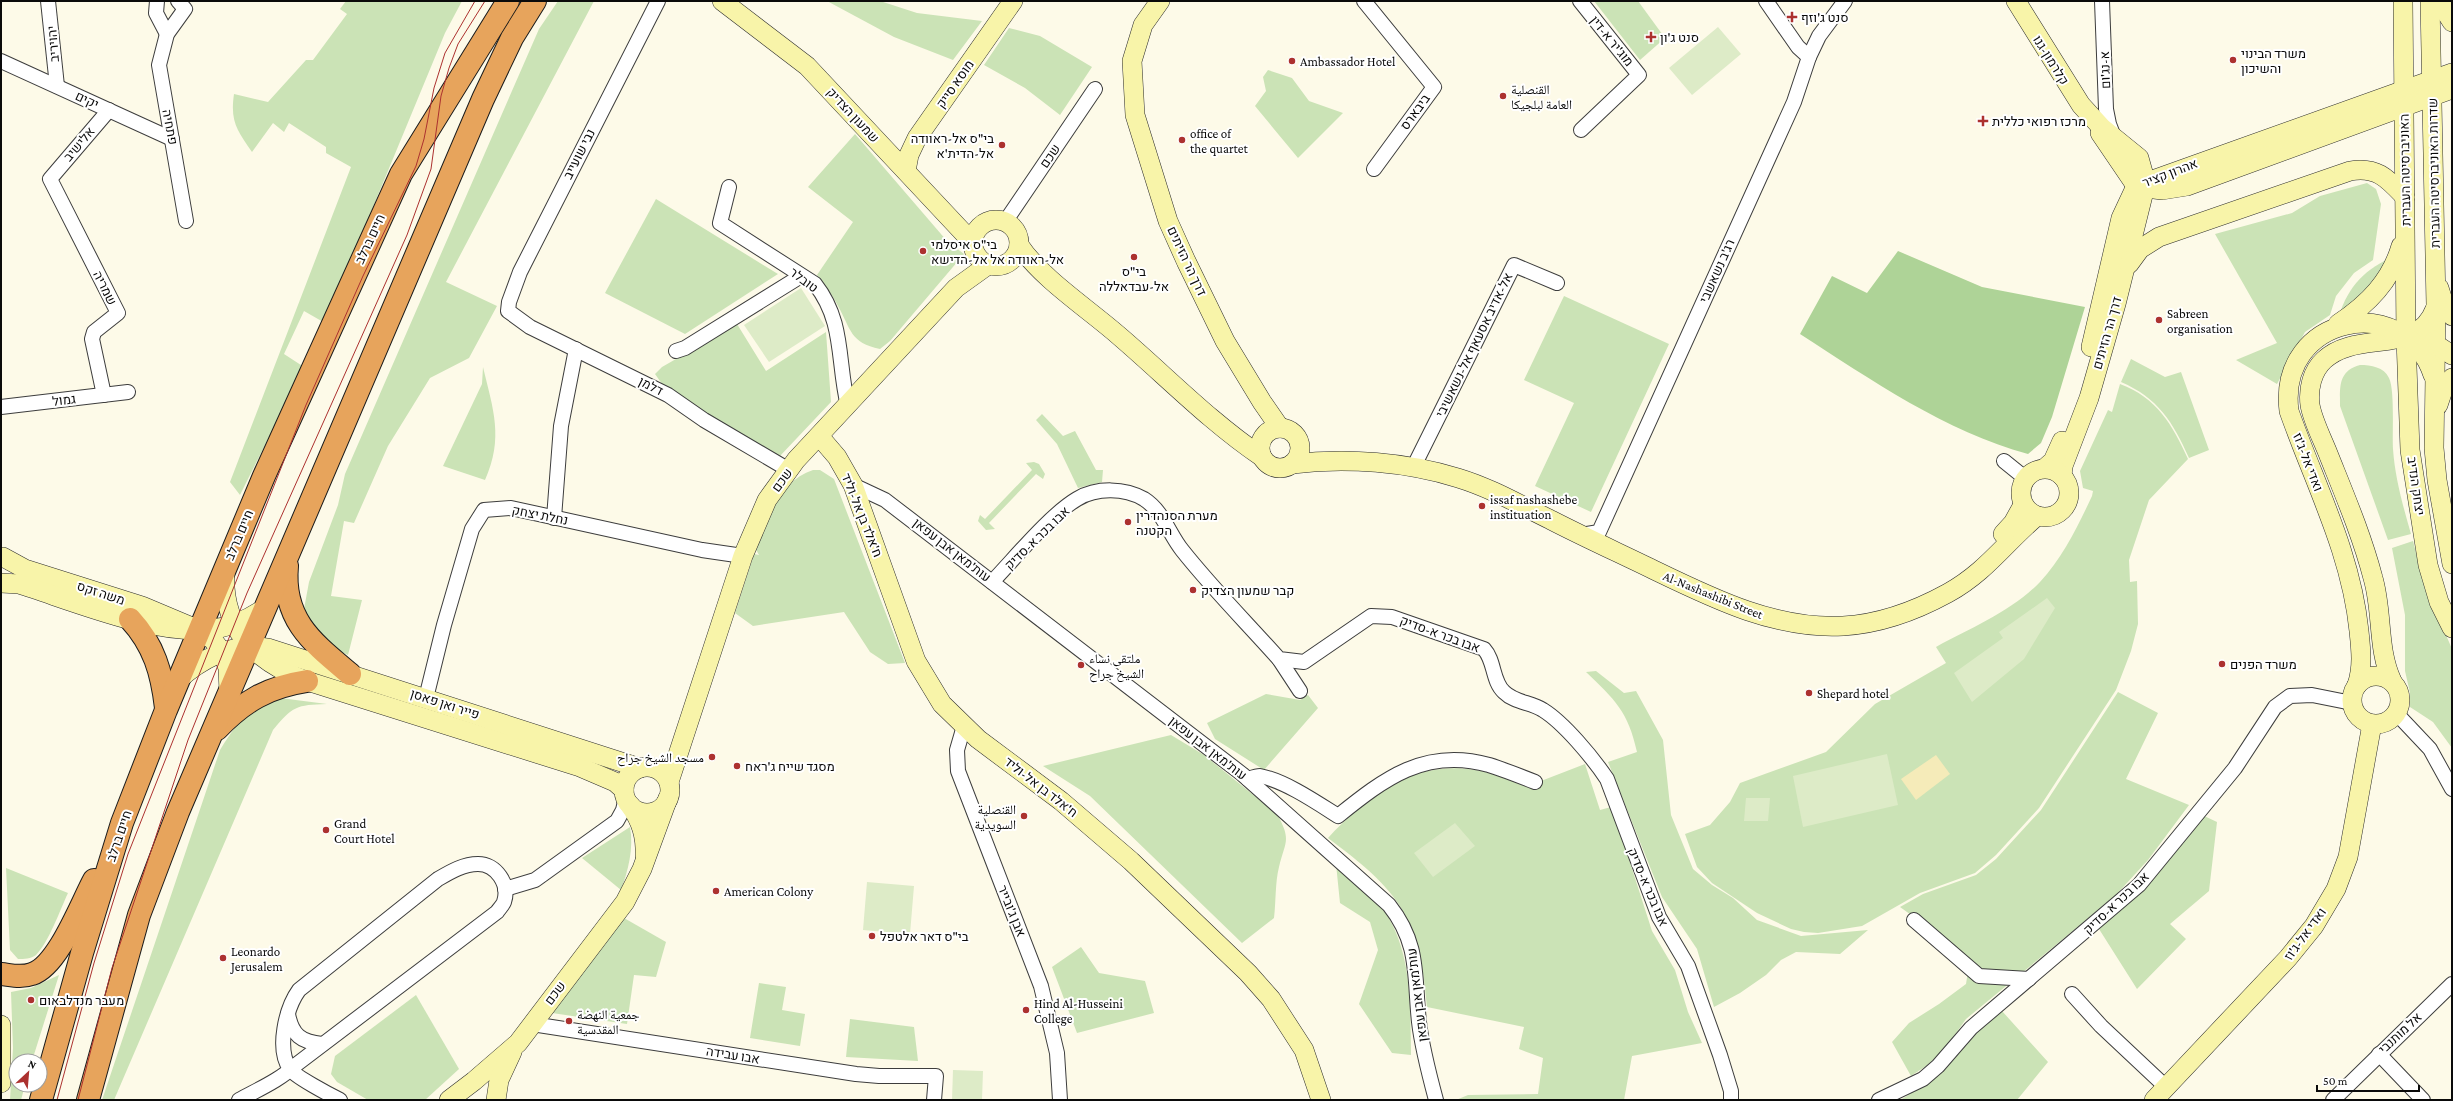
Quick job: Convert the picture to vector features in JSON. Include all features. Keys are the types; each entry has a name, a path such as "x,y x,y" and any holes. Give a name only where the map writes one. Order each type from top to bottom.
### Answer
{"highway":[{"name":"חיים ברלב","path":"41,1100 98,899 122,824 166,710 264,476 387,200 426,130 508,1"},
{"path":"88,1100 139,915 157,863 208,739 289,554 483,99 512,38 536,1"},
{"path":"289,554 286,580 288,600 294,617 307,636 350,674"},
{"path":"130,619 148,640 154,653 162,682 166,710"},
{"path":"208,739 249,700 278,688 307,681"},
{"path":"1,974 19,976 32,974 43,968 51,959 122,824"},
{"path":"36,1100 52,1061"}],"street":[{"name":"יהויריב","path":"48,1 57,86"},
{"path":"157,1 156,13 167,34"},
{"name":"פתחיה","path":"178,1 185,9 167,34 159,65 186,221"},
{"name":"נבי שועייב","path":"508,311 511,297 520,272 658,1"},
{"name":"שמעון הצדיק","path":"722,1 807,66 906,171 979,254"},
{"name":"מוסא סייק","path":"906,171 909,155 917,138 1013,1"},
{"name":"דרך הר הזיתים","path":"1160,1 1143,25 1132,61 1135,115 1168,221 1225,341 1262,402 1274,430"},
{"name":"ביבארס","path":"1364,1 1434,87 1374,170"},
{"name":"מוג'יר א-דין","path":"1580,1 1639,75 1581,130"},
{"path":"1766,1 1798,47 1809,57"},
{"name":"רג'ב נשאשבי","path":"1590,534 1672,370 1794,102 1809,57 1819,36 1845,1"},
{"name":"קלרמון-גנו","path":"2016,1 2062,78 2143,186"},
{"name":"א-נג'ום","path":"2102,1 2106,109 2114,138"},
{"name":"האוניברסיטה העברית","path":"2403,1 2406,302 2414,334"},
{"name":"שדרות האוניברסיטה העברית","path":"2430,1 2433,88 2436,346"},
{"path":"2439,1 2452,22"},
{"name":"יקים","path":"1,61 172,139"},
{"name":"אהרון קציר","path":"2143,186 2170,189 2187,186 2433,88 2452,73"},
{"name":"אהרון קציר","path":"2433,88 2452,89"},
{"name":"שכם","path":"1005,222 1095,89"},
{"name":"אהרון קציר","path":"2143,186 2200,162 2404,100"},
{"name":"אלישיב","path":"50,179 109,110"},
{"name":"קלרמון-גנו","path":"2090,116 2114,138 2137,155 2151,162 2166,165 2189,165 2200,162"},
{"path":"2137,155 2143,166 2143,186"},
{"path":"2122,284 2129,265 2136,254 2159,237 2343,174 2364,169 2374,171 2405,197"},
{"name":"שמריה","path":"50,179 118,313 94,332 92,339 104,395"},
{"name":"דרך הר הזיתים","path":"2062,476 2063,466 2088,398 2122,284 2143,186"},
{"name":"דרך הר הזיתים","path":"2045,468 2055,457 2070,419 2095,330 2121,218 2143,186"},
{"name":"טובלר","path":"729,187 720,223 815,284 824,296 837,328 842,384 848,406"},
{"path":"995,220 1005,222 1016,232 1014,253 1000,266 979,254 975,232 982,224 995,220"},
{"path":"2325,333 2366,304 2381,287 2398,257 2405,227"},
{"path":"1014,253 1047,276 1119,336 1219,425 1262,457 1265,462 1275,468 1281,468 1292,464 1348,461"},
{"name":"שכם","path":"449,1100 474,1082 518,1043 625,902 642,869 669,790 688,721 743,556 763,507 789,470 956,288 979,254"},
{"name":"אל-אדיב אסעאף אל-נשאשיבי","path":"1413,468 1514,264 1557,283"},
{"path":"676,351 685,348 801,276"},
{"path":"2435,276 2441,297 2452,316"},
{"path":"2414,334 2436,306"},
{"name":"דלמן","path":"508,311 530,326 668,395 704,420 789,470"},
{"name":"ואדי אל-ג'וז","path":"2357,685 2362,666 2352,584 2336,533 2292,421 2287,398 2289,380 2302,352 2325,333 2346,325 2371,323 2414,334 2436,346 2443,378"},
{"name":"ואדי אל-ג'וז","path":"2392,682 2384,659 2374,580 2356,526 2315,419 2309,398 2311,384 2317,369 2336,352 2359,344 2414,334"},
{"name":"יצחק הנדיב","path":"2414,334 2407,376 2410,450 2424,542 2440,602 2452,628"},
{"path":"2407,376 2414,360 2436,346 2452,354"},
{"path":"554,518 560,426 576,349"},
{"name":"יצחק הנדיב","path":"2443,378 2439,399 2434,448 2438,488 2452,564"},
{"name":"גמול","path":"1,407 128,392"},
{"path":"1219,425 1244,433 1290,430 1297,438 1323,453 1348,461"},
{"path":"1262,457 1261,441 1274,430"},
{"name":"ח'אלד בן אל-וליד","path":"819,436 837,457 853,485 916,661 942,704 964,726 1061,801 1125,856 1248,973 1270,999 1304,1050 1321,1100"},
{"path":"1292,464 1300,449 1297,438"},
{"name":"Al-Nashashibi Street","path":"1348,461 1413,468 1460,478 1590,534 1674,580 1755,613 1802,625 1844,626 1890,617 1947,593 1984,568 2030,511"},
{"path":"2004,461 2025,478"},
{"path":"2045,468 2057,472 2062,476 2066,481 2069,494 2065,507 2055,515 2030,511 2020,492 2025,478 2037,470 2045,468"},
{"name":"עות'מאן אבן עפאן","path":"853,485 885,500 1248,779 1371,887 1401,920 1411,943 1416,962 1421,1034 1436,1100"},
{"name":"אבו בכר א-סדיק","path":"992,582 1058,514 1077,499 1095,492 1112,490 1132,494 1153,506 1181,549 1279,659 1304,662 1371,616 1392,617 1484,649 1491,657 1498,686 1504,693 1521,703 1542,709 1554,719 1594,760 1607,779 1659,917 1688,966 1696,985 1726,1076 1731,1100"},
{"name":"נחלת יצחק","path":"426,698 444,625 472,529 484,510 511,508 702,550 743,556"},
{"path":"1,581 5,570 2,556"},
{"name":"משה זקס","path":"2,556 25,569 142,606 199,630 214,640 222,652 228,668 229,692"},
{"name":"פייר ואן פאסן","path":"225,568 226,600 234,624 249,646 275,666 307,681 580,767 615,782 627,798"},
{"name":"משה זקס","path":"1,581 19,584 130,619 158,625 199,630 234,624 265,608"},
{"name":"פייר ואן פאסן","path":"179,679 206,660 222,652 249,646 268,648 646,768"},
{"path":"1279,659 1300,691"},
{"path":"2370,676 2378,676 2392,682 2400,693 2400,707 2396,713 2386,722 2372,724 2359,716 2352,703 2354,690 2357,685 2370,676"},
{"name":"אבו בכר א-סדיק","path":"1879,1100 1923,1079 1938,1066 1971,1028 2139,885 2235,768 2275,707 2290,696 2312,695 2352,703"},
{"path":"2396,713 2430,749 2452,789"},
{"name":"שכם","path":"646,768 668,752 688,721"},
{"name":"ואדי אל-ג'וז","path":"2160,1094 2288,958 2314,926 2336,889 2348,857 2372,724"},
{"name":"אבן ג'ובייר","path":"964,726 957,750 958,771 1040,986 1057,1053 1060,1100"},
{"path":"1248,779 1259,776 1280,784 1308,797 1338,816 1387,778 1408,769 1439,762 1469,761 1488,765 1535,782"},
{"path":"505,889 535,880 617,821 627,798 628,777 646,768 666,776 669,790 659,810 652,812 637,810 627,798"},
{"name":"שכם","path":"627,798 638,817 646,841 642,869"},
{"path":"239,1100 283,1077 290,1070 322,1044 497,912 504,902 505,889 501,876 491,868 479,864 464,866 449,872 299,990 288,1011 284,1034 286,1060 290,1070 340,1100"},
{"path":"1914,920 1979,976 2029,979"},
{"name":"אל מותנבי","path":"2333,1100 2452,984"},
{"path":"2072,994 2102,1026 2160,1094"},
{"path":"288,1011 290,1024 300,1039 308,1043 322,1044"},
{"name":"אבו עבידה","path":"532,1024 856,1074 936,1076 934,1100"},
{"path":"1,1025 1,1083"},
{"path":"496,1100 499,1080 507,1059 518,1043"},
{"path":"2379,1054 2423,1100"}],"green space":[{"path":"346,1 462,1 445,33 325,323 304,311 284,354 304,367 240,495 230,482 351,167 326,153 326,147 289,123 284,132 273,123 252,152 242,138 234,119 234,94 268,102 306,60 313,60 347,14 340,9"},
{"path":"558,1 594,1 446,282 497,306 469,358 430,378 388,446 354,523 344,521 331,596 362,600 348,655 329,646 314,629 304,609 309,582 338,505 345,474 539,29"},
{"path":"827,1 880,1 917,13 982,21 953,60 894,37"},
{"path":"1594,1 1638,1 1665,38 1640,60"},
{"path":"1718,27 1741,54 1692,95 1669,68"},
{"path":"1009,28 1040,36 1092,67 1060,115 1025,88 984,65"},
{"path":"1268,70 1292,78 1309,101 1343,113 1298,158 1255,106 1266,91 1263,77"},
{"path":"855,134 947,241 964,254 890,341 880,349 863,343 857,339 849,328 834,298 817,275 853,222 808,187"},
{"path":"2367,183 2376,189 2381,204 2373,260 2354,273 2336,296 2330,315 2305,332 2277,384 2236,360 2277,343 2215,234 2292,213 2320,196"},
{"path":"656,199 778,274 685,334 605,293"},
{"path":"1898,251 1982,287 2085,307 2052,417 2041,443 2028,454 1968,432 1938,418 1881,386 1800,334 1832,276 1867,293"},
{"path":"2395,256 2387,272 2339,316 2347,296 2360,279 2375,266"},
{"path":"801,288 825,326 769,362 744,325"},
{"path":"1564,296 1669,344 1591,512 1535,486 1574,403 1524,380"},
{"path":"737,324 766,371 826,332 831,402 780,456 667,391 655,374 662,367"},
{"path":"2131,359 2165,377 2181,372 2209,450 2189,458 2177,433 2163,412 2134,388 2121,382"},
{"path":"2360,365 2368,365 2381,369 2387,374 2391,384 2393,402 2394,460 2400,492 2411,534 2388,540 2340,406 2340,392 2344,376 2348,371"},
{"path":"483,367 495,424 494,451 491,465 485,480 443,466 482,384"},
{"path":"2120,384 2133,390 2154,405 2176,434 2188,459 2149,500 2129,560 2130,582 2137,581 2138,624 2131,651 2116,690 2039,808 1996,855 1975,873 1920,893 1862,926 1818,933 1791,929 1757,913 1712,883 1697,867 1685,834 1710,825 1730,802 1740,783 1826,752 1875,704 1946,663 1936,647 1977,626 2017,602 2040,582 2056,562 2069,541 2092,496 2093,491 2083,488 2080,471 2108,410 2112,412"},
{"path":"1042,414 1063,436 1075,431 1096,470 1103,470 1102,482 1078,488 1057,444 1036,420"},
{"path":"1034,462 1039,464 1045,474 1043,479 1036,474 989,523 995,529 986,530 978,521 980,515 985,519 1032,470 1026,463"},
{"path":"813,470 820,470 834,479 905,663 888,664 870,652 844,612 753,626 735,613 754,554 759,555 755,548 769,513 783,491 792,482"},
{"path":"2413,541 2423,581 2452,649 2452,748 2433,722 2410,707 2410,693 2405,671 2405,615 2392,548"},
{"path":"2047,598 2055,608 2024,659 1972,702 1954,673 2003,638 1999,632"},
{"path":"1596,671 1624,693 1636,691 1663,740 1671,815 1693,869 1712,885 1733,898 1757,920 1801,936 1868,930 1840,954 1796,952 1781,960 1766,975 1740,993 1714,1007 1697,949 1662,897 1608,762 1637,752 1625,716 1613,699 1586,672"},
{"path":"2118,692 2158,713 2126,779 2189,805 2148,860 2114,897 1966,1019 1947,1046 1929,1064 1911,1076 1892,1042 1909,1023 1939,1004 1966,984 1969,965 1935,932 1900,907 1923,894 1976,875 1996,859 2041,810"},
{"path":"1266,694 1300,700 1308,695 1318,708 1264,770 1215,739 1207,723"},
{"path":"280,698 327,704 308,705 296,708 291,711 273,730 114,1100 102,1100 220,750 232,731 244,717 260,706"},
{"path":"1171,735 1204,755 1277,814 1282,823 1286,841 1278,873 1274,918 1242,943 1090,796 1043,766"},
{"path":"1887,754 1898,805 1803,827 1793,776"},
{"path":"1585,764 1600,810 1611,807 1652,931 1675,970 1688,1012 1702,1043 1632,1056 1624,1100 1456,1100 1468,1095 1538,1094 1543,1058 1519,1049 1524,1027 1427,1007 1424,976 1419,950 1402,909 1389,891 1372,874 1328,838 1359,807 1376,795 1393,784 1432,770 1453,768 1476,770 1535,789 1541,781"},
{"path":"1746,798 1770,798 1768,821 1744,821"},
{"path":"2200,814 2217,822 2209,891 2170,924 2186,939 2137,989 2099,929 2150,882"},
{"path":"1455,823 1475,846 1433,877 1414,853"},
{"path":"630,827 630,859 621,890 582,858"},
{"path":"1336,864 1360,883 1373,896 1386,913 1396,932 1407,971 1411,1055 1392,1053 1359,1004 1378,950 1370,922 1340,903"},
{"path":"6,868 68,893 54,926 41,949 36,955 30,958 18,959 10,950"},
{"path":"867,882 914,886 910,934 863,930"},
{"path":"624,918 666,942 656,977 634,975 627,1024 552,1013"},
{"path":"1081,947 1099,973 1145,981 1154,1013 1077,1033 1052,967"},
{"path":"59,975 35,1053 13,1053 11,992 31,988"},
{"path":"759,983 786,987 782,1010 805,1014 800,1046 750,1038"},
{"path":"416,995 459,1069 425,1100 368,1100 337,1082 331,1074 335,1056"},
{"path":"2002,1011 2048,1062 2017,1100 1900,1100 1920,1087 1982,1026"},
{"path":"850,1019 914,1027 918,1061 846,1057"},
{"path":"953,1070 983,1071 982,1100 952,1100"},
{"path":"10,1093 23,1093 21,1100 10,1100"}],"sand":[{"path":"1936,755 1950,774 1916,800 1901,779"}],"tram line":[{"path":"57,1100 94,963 128,854 306,405 363,276 416,166 424,139 434,88 445,53 475,1"},
{"path":"78,1100 112,968 188,740 247,593 407,235 431,169 441,96 449,68 458,44 485,1"}],"place":[{"name":"סנט ג'וזף","path":"1792,17"},
{"name":"סנט ג'ון","path":"1651,37"},
{"name":"משרד הבינוי והשיכון","path":"2233,60"},
{"name":"Ambassador Hotel","path":"1292,61"},
{"name":"القنصلية العامة لبلجيكا","path":"1503,96"},
{"name":"מרכז רפואי כללית","path":"1983,121"},
{"name":"office of the quartet","path":"1182,140"},
{"name":"בי\"ס אל-ראוודה אל-הדית'א","path":"1002,145"},
{"name":"בי\"ס איסלמי אל-ראוודה אל אל-הדישא","path":"923,251"},
{"name":"בי\"ס אל-עבדאללה","path":"1134,257"},
{"name":"Sabreen organisation","path":"2159,320"},
{"name":"issaf nashashebe instituation","path":"1482,506"},
{"name":"מערת הסנהדרין הקטנה","path":"1128,522"},
{"name":"קבר שמעון הצדיק","path":"1193,590"},
{"name":"משרד הפנים","path":"2222,664"},
{"name":"ملتقى نساء الشيخ جراح","path":"1081,665"},
{"name":"Shepard hotel","path":"1809,693"},
{"name":"مسجد الشيخ جراح","path":"712,757"},
{"name":"מסגד שייח ג'ראח","path":"737,766"},
{"name":"القنصلية السويدية","path":"1024,816"},
{"name":"Grand Court Hotel","path":"326,830"},
{"name":"American Colony","path":"716,891"},
{"name":"בי\"ס דאר אלטפל","path":"872,936"},
{"name":"Leonardo Jerusalem","path":"223,958"},
{"name":"מעבר מנדלבאום","path":"31,1000"},
{"name":"Hind Al-Husseini College","path":"1026,1010"},
{"name":"جمعية النهضة المقدسية","path":"569,1021"}]}
